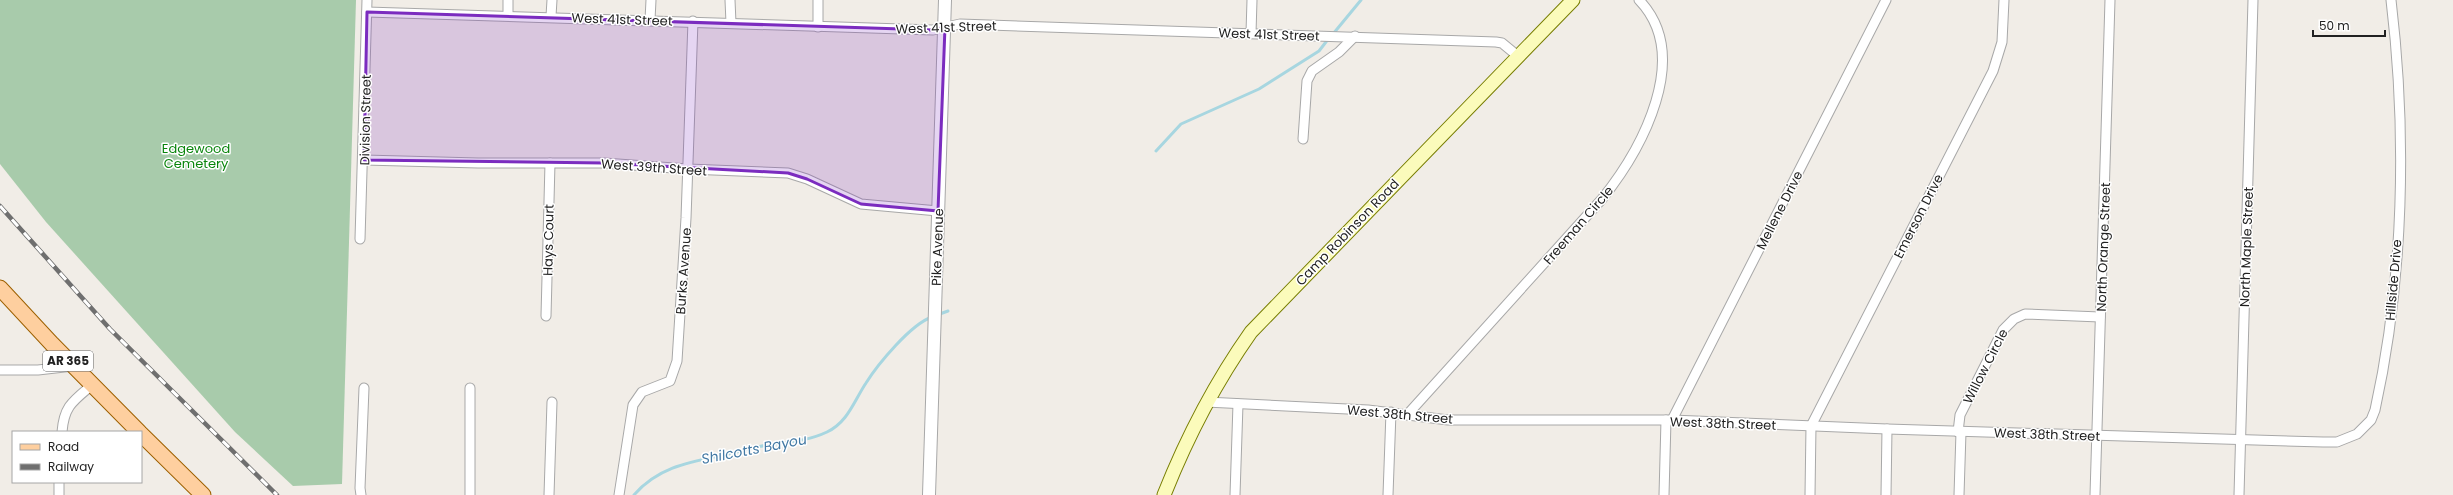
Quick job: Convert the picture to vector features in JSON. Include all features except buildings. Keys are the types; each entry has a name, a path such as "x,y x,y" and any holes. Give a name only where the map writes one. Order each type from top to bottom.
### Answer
{"main road":[{"name":"Camp Robinson Road","path":"1162,493 1206,402 1226,367 1260,323 1573,0"},
{"name":"AR 365","path":"0,288 73,366 138,431"},
{"path":"142,435 203,495"}],"street":[{"name":"Division Street","path":"360,239 364,160 367,0"},
{"path":"508,0 508,15"},
{"path":"551,16 552,0"},
{"path":"650,20 651,0"},
{"path":"730,0 731,22"},
{"path":"818,0 818,26"},
{"name":"Pike Avenue","path":"930,495 946,0"},
{"path":"1251,33 1252,0"},
{"name":"Freeman Circle","path":"1408,415 1602,199 1624,171 1636,148 1656,96 1663,50 1658,25 1639,0"},
{"name":"Mellene Drive","path":"1669,420 1886,0"},
{"name":"Emerson Drive","path":"1811,426 1993,70 2002,42 2004,0"},
{"name":"North Orange Street","path":"2095,495 2110,0"},
{"name":"North Maple Street","path":"2239,495 2253,0"},
{"name":"Hillside Drive","path":"2241,440 2337,442 2348,439 2361,431 2371,420 2375,410 2388,333 2399,209 2399,102 2391,0"},
{"name":"West 41st Street","path":"367,12 551,16 933,30 960,24 1355,36 1496,42 1502,43 1519,57"},
{"name":"Burks Avenue","path":"619,495 633,404 642,392 670,381 674,374 688,170 693,21"},
{"path":"1303,139 1307,81 1312,72 1339,52 1355,36"},
{"name":"West 39th Street","path":"364,160 604,163 688,170 788,173 808,179 861,204 938,211"},
{"name":"Hays Court","path":"546,316 550,163"},
{"name":"Willow Circle","path":"1959,495 1960,415 2008,323 2025,314 2100,317"},
{"path":"0,370 38,370 73,366"},
{"path":"62,431 66,409 92,385"},
{"path":"361,495 364,388"},
{"path":"470,388 470,495"},
{"path":"549,495 552,402"},
{"name":"West 38th Street","path":"1206,402 1391,412 1448,420 1566,418 1669,420 1887,430 2241,440"},
{"path":"1235,495 1238,404"},
{"path":"1388,495 1391,412"},
{"path":"1664,495 1669,420"},
{"path":"1810,495 1811,426"},
{"path":"1886,495 1887,430"},
{"path":"59,483 59,495"}],"highlighted area":[{"path":"367,12 933,30 945,27 938,211 861,204 807,179 788,173 604,163 364,160"}],"green space":[{"name":"Edgewood Cemetery","path":"0,0 356,0 342,484 293,486 235,432 46,222 0,164"}],"waterway":[{"path":"1333,34 1361,0"},
{"path":"1156,151 1181,124 1259,89 1319,51 1329,38"},
{"name":"Shilcotts Bayou","path":"937,315 948,311"},
{"name":"Shilcotts Bayou","path":"634,495 653,478 675,467 757,447 805,439 820,435 834,428 850,410 878,366 905,336 924,321 932,317"}],"railway":[{"path":"0,206 110,329 277,495"}]}
